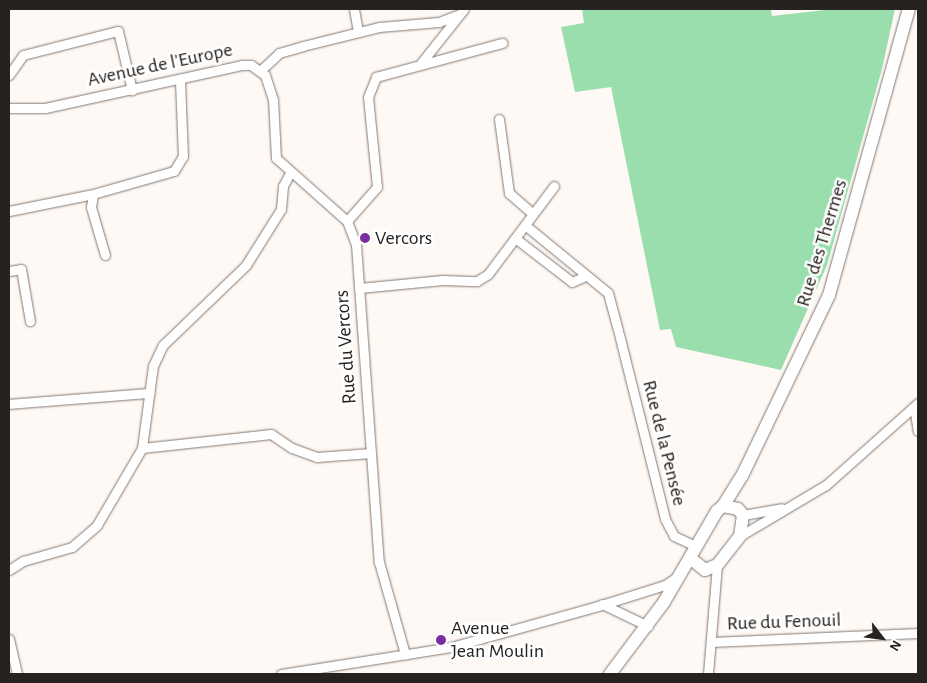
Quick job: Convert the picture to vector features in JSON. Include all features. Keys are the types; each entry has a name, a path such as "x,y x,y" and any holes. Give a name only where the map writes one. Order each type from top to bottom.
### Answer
{"main road":[{"name":"Rue des Thermes","path":"696,560 723,506 742,476 829,295 909,9"},
{"name":"Rue des Thermes","path":"740,536 742,476"},
{"path":"723,506 741,512"},
{"path":"610,674 648,626 682,574 696,560 717,565 740,536"}],"street":[{"path":"354,9 358,32"},
{"path":"421,64 460,12"},
{"name":"Avenue de l'Europe","path":"9,108 45,108 242,65 261,70 279,53 358,32 439,22 460,12"},
{"path":"9,75 23,55 118,31 132,90"},
{"path":"347,221 378,187 368,96 376,77 502,43"},
{"name":"Rue du Vercors","path":"261,70 273,99 276,158 290,173 347,221 356,244 379,562 405,654"},
{"path":"9,211 93,194 174,171 183,156 180,80"},
{"path":"499,119 509,193 533,214"},
{"path":"9,568 72,547 86,538 142,448 153,366 163,345 246,265 281,209 284,186 290,173"},
{"path":"359,288 443,280 477,281 515,238 554,186"},
{"path":"93,194 91,206 106,255"},
{"path":"515,238 572,282 583,277 581,268 525,225"},
{"path":"9,271 21,269 30,321"},
{"name":"Rue de la Pensée","path":"583,277 608,293 665,519 674,536 696,560"},
{"path":"9,404 150,393"},
{"path":"916,405 918,432"},
{"path":"740,536 826,485 916,405"},
{"path":"142,448 271,434 292,448 317,457 371,453"},
{"path":"741,512 794,504"},
{"path":"696,560 714,588"},
{"path":"708,674 717,565"},
{"path":"281,674 451,647 665,585 682,574"},
{"path":"602,604 648,626"},
{"name":"Rue du Fenouil","path":"711,642 918,632"},
{"path":"9,639 17,674"}],"green space":[{"path":"582,9 771,9 772,16 834,9 895,9 882,69 827,265 781,370 676,347 671,329 660,330 611,87 575,92 561,27 584,23"}],"place":[{"name":"Vercors","path":"365,238"},
{"name":"Avenue Jean Moulin","path":"441,640"}]}
